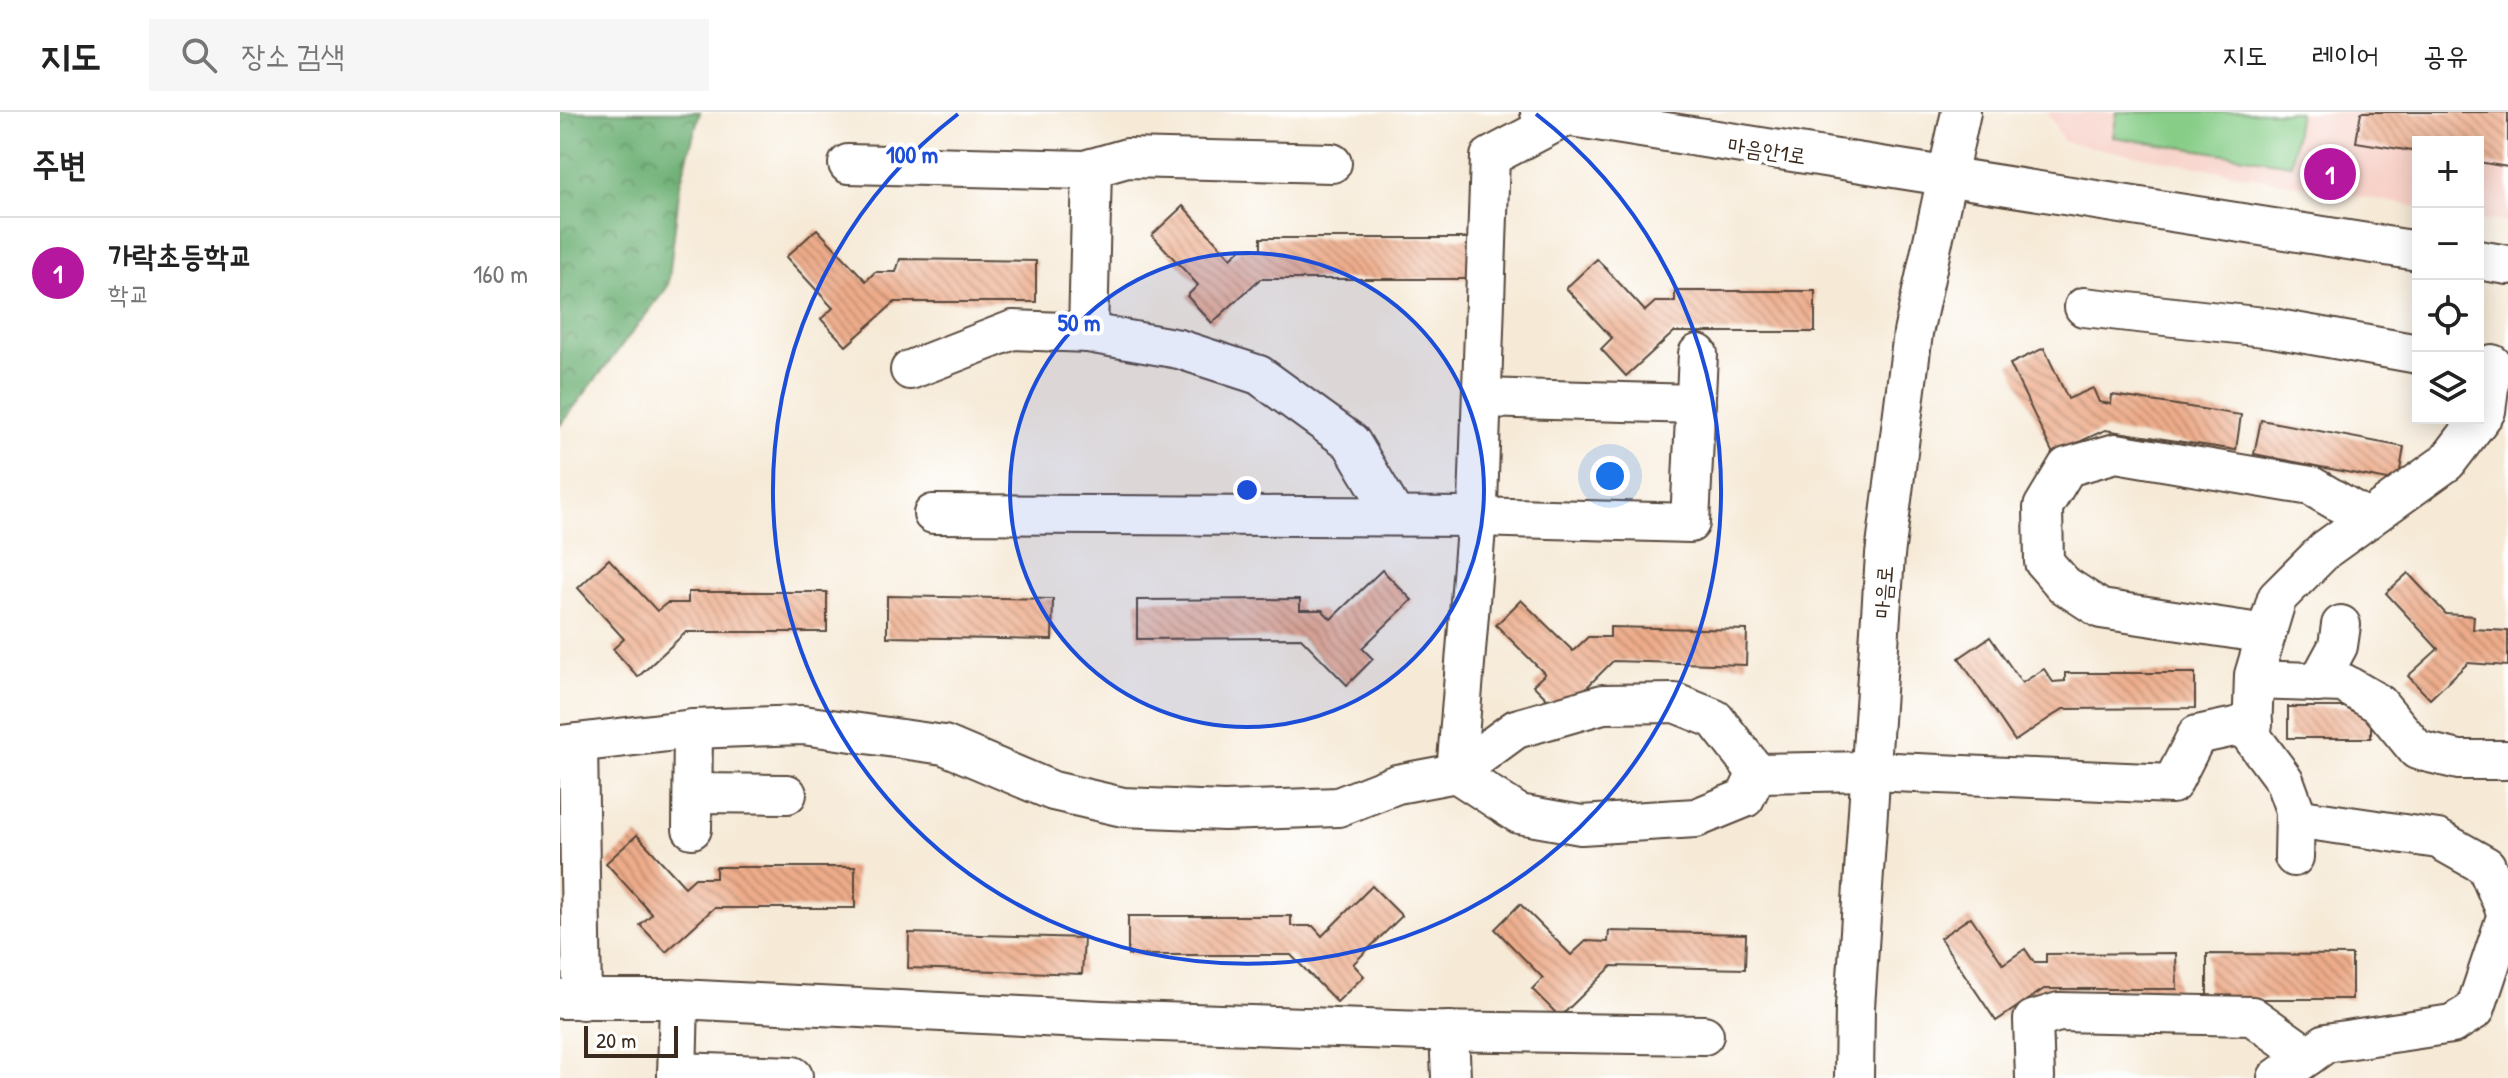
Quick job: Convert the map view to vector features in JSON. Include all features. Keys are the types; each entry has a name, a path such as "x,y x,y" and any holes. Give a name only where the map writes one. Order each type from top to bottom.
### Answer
{"street":[{"name":"마음로","path":"1854,1078 1855,1007 1885,555 1913,333 1961,112"},
{"name":"마음안1로","path":"1553,114 1947,179 2412,250"},
{"path":"1456,773 1477,517 1490,157 1553,114"},
{"path":"848,164 1092,168 1127,158 1332,163"},
{"path":"1088,333 1092,168"},
{"path":"2484,261 2508,265"},
{"path":"2084,307 2273,328 2412,353"},
{"path":"910,370 1013,330 1088,333 1179,349 1259,375 1351,442 1395,516"},
{"path":"933,514 1395,516 1690,523 1698,354"},
{"path":"2294,857 2295,818 2284,780 2252,737 2254,680 2277,598 2326,549 2447,462 2486,411 2493,364"},
{"path":"1482,398 1696,404"},
{"path":"2266,634 2101,609 2064,585 2044,562 2043,507 2067,467 2116,453 2311,486 2368,519"},
{"path":"2318,683 2338,646 2341,625"},
{"path":"2254,680 2343,683 2379,704 2417,750 2459,760 2505,760"},
{"path":"1704,1035 1102,1020 679,999 571,1000 569,744 693,729 803,725 944,745 1053,791 1123,807 1224,811 1338,807 1397,784 1456,773 1516,729 1603,704 1675,703 1715,719 1757,773"},
{"path":"1757,773 1871,771 2172,784 2197,735 2253,723"},
{"path":"693,729 692,811 787,794"},
{"path":"1456,773 1519,814 1581,825 1696,818 1745,798 1757,773"},
{"path":"2277,1078 2326,1043 2452,1024 2475,1010 2507,914 2486,866 2438,839 2295,818"},
{"path":"679,999 677,1075 793,1076"},
{"path":"2035,1078 2033,1020 2059,1012 2252,1016 2308,1056"},
{"path":"1449,1031 1451,1078"}],"shaded area":[{"path":"2047,112 2508,112 2508,223 2484,219 2484,136 2412,136 2412,206 2064,142"}],"green space":[{"path":"560,112 700,112 680,184 668,286 560,425"},
{"path":"2117,112 2299,112 2291,164 2113,137"}],"building":[{"path":"2361,112 2508,112 2508,167 2484,163 2484,136 2412,136 2412,151 2356,142"},
{"path":"1183,206 1231,258 1241,249 1261,249 1261,238 1469,238 1469,279 1260,279 1212,323 1187,296 1198,285 1152,235"},
{"path":"817,229 866,281 875,272 896,272 900,259 1036,261 1036,302 895,302 846,346 821,319 833,308 786,257"},
{"path":"1597,259 1645,311 1655,302 1675,302 1675,291 1815,291 1815,332 1674,332 1626,376 1601,349 1612,338 1566,288"},
{"path":"2044,348 2068,399 2093,388 2099,402 2111,404 2112,395 2241,415 2236,450 2105,430 2053,454 2010,364"},
{"path":"2261,420 2404,447 2398,482 2254,454"},
{"path":"609,559 657,611 667,603 688,603 688,592 827,592 827,632 686,632 638,677 613,649 624,639 578,588"},
{"path":"1382,570 1412,600 1362,648 1373,659 1347,685 1301,638 1137,639 1137,600 1300,599 1300,610 1322,610 1331,619"},
{"path":"2408,573 2446,614 2474,616 2473,629 2508,631 2508,666 2468,663 2430,699 2408,676 2438,649 2386,593"},
{"path":"887,596 1053,599 1052,640 887,637"},
{"path":"1521,600 1573,651 1588,637 1610,637 1610,627 1747,630 1746,665 1613,661 1561,713 1533,685 1545,674 1496,625"},
{"path":"1990,637 2022,683 2044,669 2053,682 2065,681 2065,673 2195,673 2195,708 2063,709 2015,741 1959,658"},
{"path":"2288,707 2371,707 2371,738 2288,738"},
{"path":"637,835 685,887 695,878 716,878 716,867 855,867 855,908 714,908 666,952 640,925 652,914 606,863"},
{"path":"1372,886 1402,916 1353,964 1364,976 1337,1002 1291,955 1128,955 1128,916 1291,916 1291,926 1313,926 1322,936"},
{"path":"1520,904 1571,955 1586,941 1608,942 1609,931 1746,934 1745,969 1612,966 1560,1017 1532,989 1543,978 1495,929"},
{"path":"1971,917 2003,964 2025,949 2034,962 2046,962 2046,954 2176,953 2177,989 2044,989 1996,1021 1940,938"},
{"path":"909,933 1084,938 1082,974 908,968"},
{"path":"2207,954 2352,955 2352,999 2207,999"}],"place":[{"name":"가락초등학교","path":"2330,174"}]}
